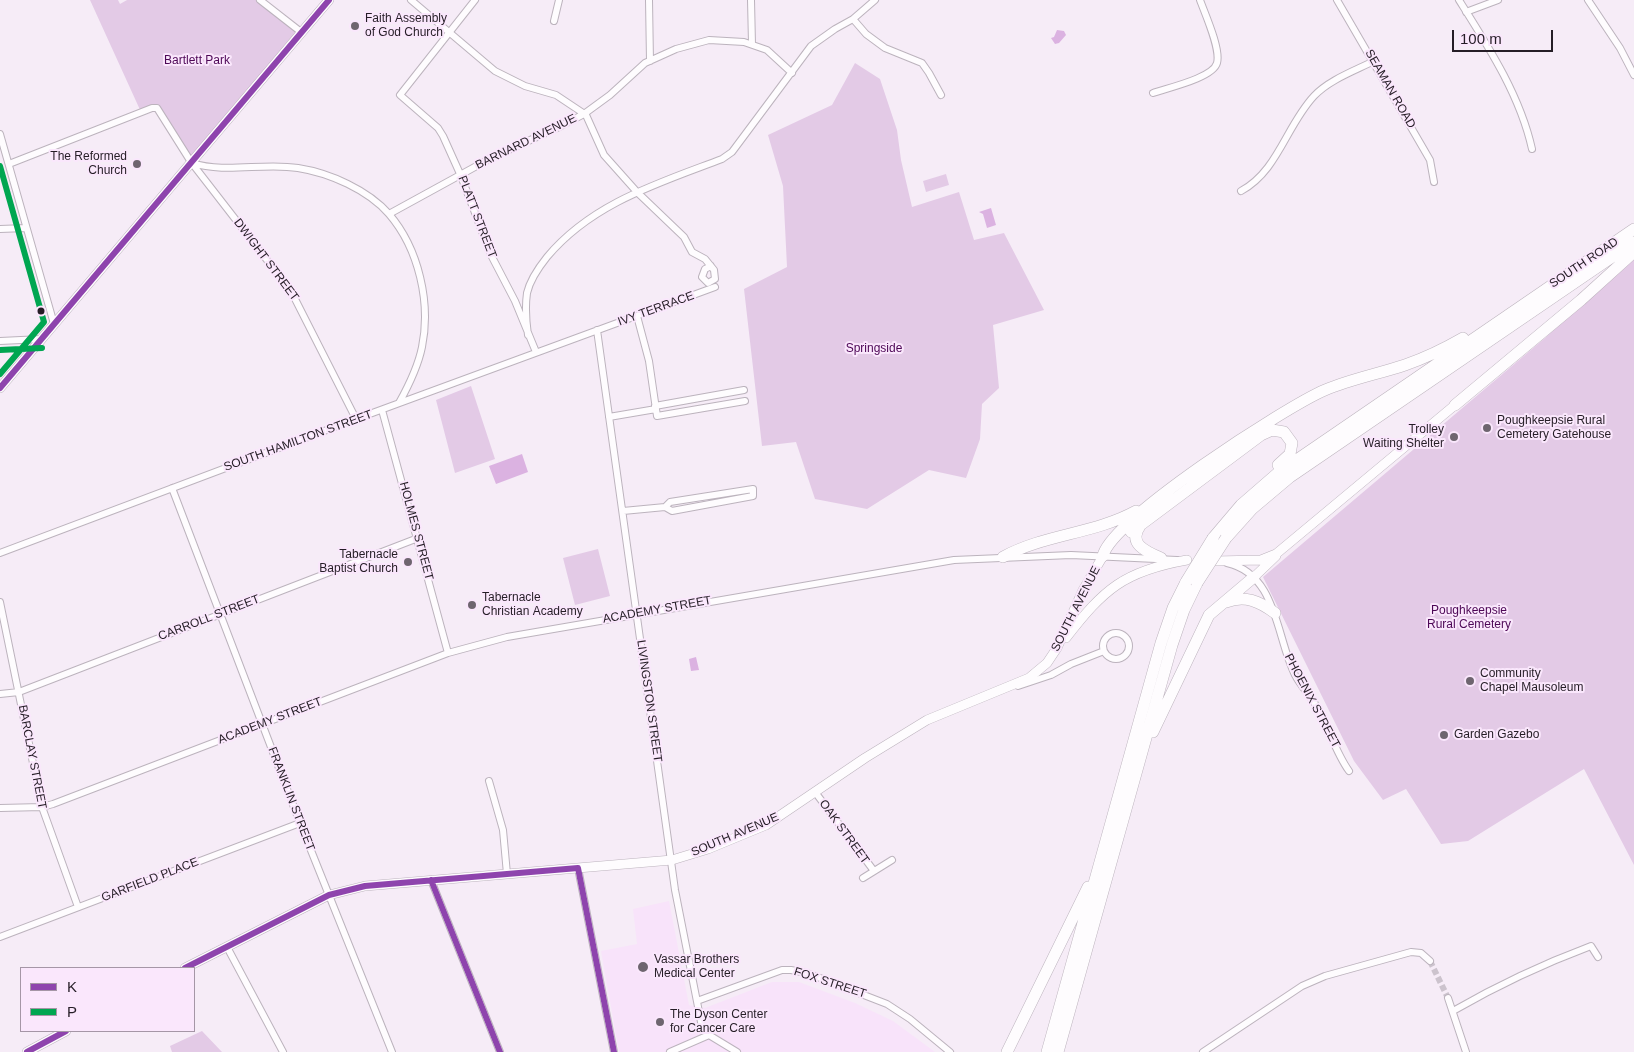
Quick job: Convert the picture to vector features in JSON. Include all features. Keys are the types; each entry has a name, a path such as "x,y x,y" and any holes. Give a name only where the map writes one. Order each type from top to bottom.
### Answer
{"highway":[{"name":"SOUTH ROAD","path":"1533,298 1634,229"},
{"path":"1047,1052 1161,644 1173,608 1226,538 1252,509 1290,477 1634,242"},
{"path":"1455,405 1581,300 1634,252"},
{"path":"1103,556 1106,547 1118,534 1162,496 1270,419 1302,400 1336,385 1407,364 1430,355 1533,298"},
{"path":"1232,514 1284,469 1533,298"},
{"path":"1058,1052 1176,633 1192,583 1213,538 1247,493 1290,454 1292,443 1284,432 1275,430 1264,433 1148,518 1103,556"},
{"path":"1003,557 1022,546 1108,524 1162,496"},
{"path":"1148,518 1138,529 1136,540 1142,549 1161,558"},
{"path":"1140,761 1207,620 1220,605 1254,576"},
{"path":"1220,605 1236,599 1249,599 1262,603 1275,613"},
{"path":"1007,1052 1101,861"}],"street":[{"path":"260,0 301,32"},
{"path":"0,388 329,0"},
{"path":"411,0 495,71 525,86 556,95 584,114 604,155 638,192 684,237 692,252 705,259 711,266"},
{"path":"449,31 475,0"},
{"path":"554,21 559,0"},
{"path":"649,0 650,61"},
{"path":"751,0 752,44"},
{"path":"528,335 525,311 528,291 542,264 573,231 612,203 722,159 732,152 816,42 854,19 875,0"},
{"path":"1153,93 1206,74 1214,69 1217,63 1214,42 1200,0"},
{"name":"SEAMAN ROAD","path":"1337,0 1430,160 1434,182"},
{"path":"1459,0 1504,76 1529,134 1532,148"},
{"path":"1466,12 1498,0"},
{"path":"1588,0 1620,48 1634,75"},
{"path":"854,19 866,34 894,53 910,57 922,64 941,95"},
{"name":"PLATT STREET","path":"449,31 400,95 438,128 461,176 491,255 515,301 536,352"},
{"name":"BARNARD AVENUE","path":"389,214 493,157 584,114 650,61 676,49 709,40 733,40 752,44 767,50 792,72"},
{"path":"1241,191 1250,186 1267,169 1314,96 1331,83 1374,61"},
{"name":"DWIGHT STREET","path":"9,164 152,108 158,108 191,162 291,291 356,419"},
{"path":"0,134 54,324"},
{"path":"191,162 210,168 287,166 316,172 344,182 369,197 389,214 406,241 417,267 424,291 426,320 416,371 399,404"},
{"path":"0,229 26,228"},
{"name":"IVY TERRACE","path":"597,330 715,287"},
{"path":"637,316 650,361 656,410"},
{"name":"SOUTH HAMILTON STREET","path":"0,553 597,330"},
{"name":"LIVINGSTON STREET","path":"597,330 675,890 702,1027 709,1035"},
{"path":"0,340 42,339"},
{"path":"656,410 744,390"},
{"path":"609,417 745,400"},
{"path":"1254,576 1282,549 1455,405"},
{"name":"HOLMES STREET","path":"382,410 448,653"},
{"name":"FRANKLIN STREET","path":"172,488 300,822 392,1052"},
{"path":"623,512 665,507 672,511 753,496 753,489 670,502 665,507"},
{"name":"CARROLL STREET","path":"0,694 19,692 418,538"},
{"path":"1215,561 1261,560 1282,549"},
{"name":"ACADEMY STREET","path":"0,808 42,807 448,653 507,637 963,559 1103,556"},
{"name":"SOUTH AVENUE","path":"187,967 329,896 365,886 672,860 708,849 766,825 881,747 927,720 1012,686 1036,674 1052,656 1083,590 1103,556 1215,561 1238,566 1254,576"},
{"path":"1052,656 1093,603 1110,588 1143,571 1187,560"},
{"name":"PHOENIX STREET","path":"1254,576 1275,613 1282,634 1284,652 1296,677 1310,697 1349,771"},
{"name":"BARCLAY STREET","path":"0,602 42,807 78,907"},
{"path":"1113,634 1123,636 1128,644 1127,652 1120,658 1110,657 1104,651 1104,641 1113,634"},
{"path":"1012,686 1033,682 1104,651"},
{"path":"489,781 503,830 507,874"},
{"name":"OAK STREET","path":"815,792 874,871"},
{"name":"GARFIELD PLACE","path":"0,937 300,822"},
{"path":"863,878 892,860"},
{"path":"578,868 614,1052"},
{"path":"431,880 500,1052"},
{"path":"1454,1011 1518,975 1553,960 1591,946 1598,957"},
{"path":"227,947 284,1052"},
{"path":"1203,1052 1302,986 1324,976 1411,952 1421,953 1430,961"},
{"name":"FOX STREET","path":"697,1001 782,970 790,970 826,980 886,1004 910,1018 950,1052"},
{"path":"1448,998 1454,1011 1466,1052"},
{"path":"28,1052 64,1032"},
{"path":"670,1052 709,1035 737,1052"}],"shaded area":[{"path":"1057,30 1064,31 1066,35 1059,43 1055,44 1051,38 1054,37"},
{"path":"991,208 996,225 987,228 983,214 979,212"},
{"path":"522,454 528,472 496,484 489,466"},
{"path":"696,657 699,670 691,671 689,659"},
{"name":"Vassar Brothers Medical Center","path":"669,901 689,1005 705,1008 772,982 799,982 855,1003 893,1021 935,1052 619,1052 601,951 637,944 633,909"}],"green space":[{"name":"Bartlett Park","path":"90,0 118,0 120,4 127,0 260,0 301,32 191,162 157,108 141,112"},
{"name":"Springside","path":"855,63 880,79 897,130 901,160 912,207 959,192 974,240 1004,233 1044,310 993,325 999,388 982,404 980,439 966,478 929,470 867,509 815,499 796,442 762,446 744,289 787,267 783,186 768,135 832,105"},
{"path":"946,174 949,185 926,192 923,181"},
{"name":"Poughkeepsie Rural Cemetery","path":"1634,256 1634,865 1584,769 1468,841 1441,844 1406,789 1383,800 1354,761 1263,577 1545,338"},
{"path":"471,386 495,459 455,473 436,400"},
{"path":"598,549 610,596 575,605 563,558"},
{"path":"202,1031 222,1052 172,1052 170,1046"}],"tunnel":[{"path":"1430,961 1448,998"}],"transit line":[{"name":"K","path":"0,388 329,0"},
{"name":"P","path":"0,166 44,322 0,374"},
{"name":"P","path":"0,350 42,348"},
{"name":"K","path":"187,967 329,895 365,886 578,868 614,1052"},
{"name":"K","path":"431,880 500,1052"},
{"name":"K","path":"27,1052 64,1032"}],"place":[{"name":"Faith Assembly of God Church","path":"355,26"},
{"name":"The Reformed Church","path":"137,164"},
{"name":"Poughkeepsie Rural Cemetery Gatehouse","path":"1487,428"},
{"name":"Trolley Waiting Shelter","path":"1454,437"},
{"name":"Tabernacle Baptist Church","path":"408,562"},
{"name":"Tabernacle Christian Academy","path":"472,605"},
{"name":"Community Chapel Mausoleum","path":"1470,681"},
{"name":"Garden Gazebo","path":"1444,735"},
{"name":"Vassar Brothers Medical Center","path":"643,967"},
{"name":"The Dyson Center for Cancer Care","path":"660,1022"}]}
